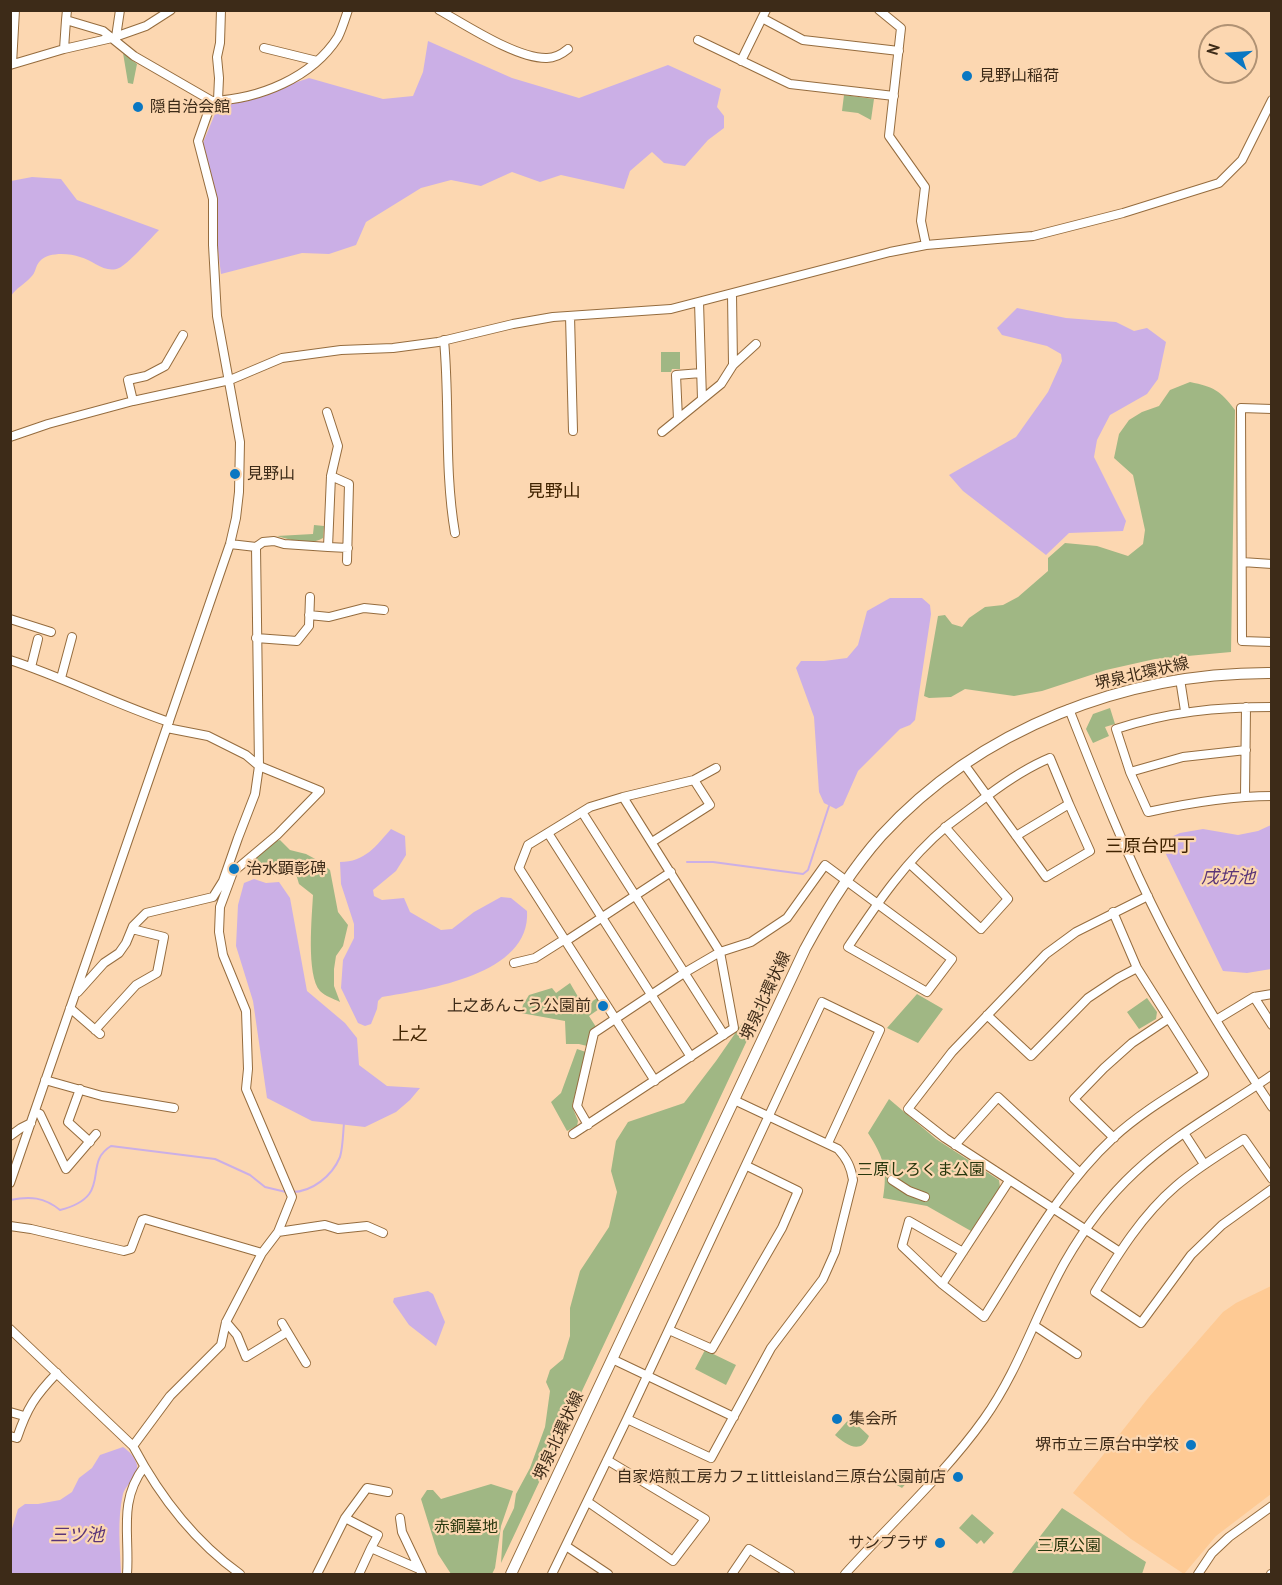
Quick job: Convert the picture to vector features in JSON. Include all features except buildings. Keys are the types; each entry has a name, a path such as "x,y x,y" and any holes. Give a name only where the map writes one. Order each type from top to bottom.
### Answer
{"main road":[{"name":"堺泉北環状線","path":"511,1575 805,949 847,880 879,838 924,795 964,764 1012,735 1069,709 1112,694 1180,679 1247,672 1272,672"}],"street":[{"path":"15,10 11,64 114,37 146,26 171,10"},
{"path":"64,49 67,10"},
{"path":"114,37 120,10"},
{"path":"10,1183 230,544 236,518 240,442 217,316 213,200 198,141 215,101 219,78 217,57 220,43 221,10"},
{"path":"66,20 103,31 114,37 134,56 215,101 234,100 260,93 305,72 338,37 348,10"},
{"path":"439,10 508,48 534,57 549,59 568,49"},
{"path":"879,10 901,28 890,136 925,187 921,221 926,245"},
{"path":"741,61 764,14 803,40 899,51"},
{"path":"698,40 790,84 894,96"},
{"path":"264,48 317,61"},
{"path":"10,437 48,424 133,401 230,380 282,358 341,350 393,348 444,340 513,324 570,316 671,309 890,252 926,245 1033,236 1123,213 1219,183 1242,160 1272,100"},
{"path":"732,294 733,365"},
{"path":"699,303 702,399"},
{"path":"570,316 573,431"},
{"path":"133,401 128,380 146,376 165,366 183,335"},
{"path":"444,340 447,371 449,499 455,533"},
{"path":"662,432 721,384 733,365 756,344"},
{"path":"678,419 676,375 701,373"},
{"path":"1272,410 1242,408 1242,641 1272,642"},
{"path":"327,412 338,447 331,476 328,547"},
{"path":"331,476 349,484 347,561"},
{"path":"230,544 256,547 263,542 274,541 284,544 348,548"},
{"path":"133,1446 170,1396 221,1345 226,1322 262,1253 278,1232 292,1197 246,1089 248,1069 246,1011 223,955 219,932 220,908 255,794 259,766 256,547"},
{"path":"1242,562 1272,564"},
{"path":"256,638 297,641 309,626 310,597"},
{"path":"309,615 329,617 364,608 384,610"},
{"path":"10,619 51,632"},
{"path":"60,678 72,637"},
{"path":"31,667 38,639"},
{"path":"10,660 123,703 168,725 208,736 246,755 259,766 320,791 276,836 230,871 213,897 151,911 139,918 126,944 74,996"},
{"path":"1180,679 1185,711"},
{"path":"1245,796 1246,707"},
{"path":"1272,707 1185,711 1116,729 1148,812 1194,801 1272,796"},
{"path":"1069,709 1116,827 1164,929 1216,1020 1272,1107"},
{"path":"1131,772 1184,757 1246,750"},
{"path":"588,1125 577,1106 594,1033 684,973 720,952 752,942 788,918 825,865 878,902 952,959 927,992 848,947 878,902 945,827 987,796 1021,773 1050,758 1090,850 1046,877 1016,836 987,796 964,764"},
{"path":"655,1081 519,868 528,845 590,807 694,780 716,768"},
{"path":"652,842 710,805 694,780"},
{"path":"573,1134 734,1028 720,952 623,797"},
{"path":"1016,836 1069,804"},
{"path":"582,812 724,1035"},
{"path":"910,864 981,928 1008,899 945,827"},
{"path":"548,833 691,1058"},
{"path":"514,963 535,958 603,918 671,872"},
{"path":"1120,1252 955,1145 908,1109 952,1052 1046,954 1076,932 1148,896"},
{"path":"963,1252 909,1221 902,1246 942,1284 984,1317 1053,1209 1080,1173 1114,1138 1146,1112 1204,1074 1137,968 1113,912"},
{"path":"70,1008 98,1032 136,985 158,973 164,937 132,929"},
{"path":"987,1015 1032,1056 1088,998 1137,968"},
{"path":"1216,1020 1254,997 1272,994"},
{"path":"1254,997 1272,1025"},
{"path":"552,1575 747,1166 822,1002 880,1030 828,1143"},
{"path":"1114,1138 1074,1099 1132,1043 1168,1019"},
{"path":"845,1575 975,1432 1012,1375 1065,1262 1095,1216 1135,1172 1184,1133 1272,1075"},
{"path":"45,1080 102,1096 174,1108"},
{"path":"80,1089 68,1122 90,1142"},
{"path":"955,1145 998,1097 1080,1173"},
{"path":"627,1419 711,1458 771,1348 823,1279 835,1252 853,1180 847,1158 828,1143 734,1100"},
{"path":"35,1112 40,1114 66,1169 96,1134"},
{"path":"10,1136 31,1123"},
{"path":"1184,1133 1204,1164"},
{"path":"1272,1179 1244,1139 1204,1164 1174,1188 1150,1212 1120,1252 1095,1292 1141,1323 1191,1255 1222,1225 1272,1189"},
{"path":"669,1329 712,1348 782,1228 798,1191 747,1166"},
{"path":"892,1180 909,1191 925,1197"},
{"path":"942,1284 1010,1181"},
{"path":"10,1226 124,1251 131,1249 142,1220 145,1219 262,1253"},
{"path":"278,1232 325,1225 338,1229 367,1226 383,1233"},
{"path":"226,1322 237,1335 246,1357 284,1327 306,1363"},
{"path":"1035,1326 1077,1354"},
{"path":"10,1329 133,1446 166,1501 184,1523 223,1562 240,1575"},
{"path":"612,1359 734,1417"},
{"path":"10,1436 17,1438 24,1416 36,1395 57,1373"},
{"path":"10,1412 24,1416"},
{"path":"588,1502 673,1561 705,1519 607,1460"},
{"path":"127,1575 125,1523 127,1506 136,1477 144,1467"},
{"path":"317,1575 345,1518 367,1488 388,1492"},
{"path":"1198,1575 1212,1553 1229,1537 1272,1506"},
{"path":"345,1518 378,1535 359,1575"},
{"path":"400,1518 402,1532 420,1572"},
{"path":"566,1546 608,1575"},
{"path":"371,1548 420,1572"},
{"path":"732,1575 749,1549 790,1575"}],"shaded area":[{"name":"堺市立三原台中学校","path":"1271,1286 1271,1494 1216,1536 1184,1574 1131,1539 1073,1493 1149,1397 1223,1312"}],"green space":[{"path":"123,53 137,64 133,84 128,83"},
{"path":"844,95 874,99 871,120 858,113 842,111"},
{"path":"661,352 680,352 680,369 661,372"},
{"path":"1190,382 1216,390 1235,410 1231,652 1155,659 1106,670 1042,691 1014,696 965,689 951,697 929,698 924,696 938,616 945,615 952,624 962,627 969,618 985,607 1003,605 1018,597 1048,571 1048,558 1065,543 1097,546 1128,556 1143,544 1145,530 1133,475 1114,458 1119,434 1129,420 1159,406 1170,390"},
{"path":"314,525 324,526 323,538 313,542 301,542 277,536 313,534"},
{"path":"1110,708 1115,724 1105,727 1109,736 1093,743 1086,729 1093,714"},
{"path":"280,840 290,850 306,854 330,870 338,912 348,925 343,946 336,956 334,969 334,986 340,1002 320,991 313,972 311,945 313,895 299,884 296,874 272,874 261,871 250,863"},
{"path":"570,983 584,1007 597,998 602,1007 589,1016 596,1027 592,1030 587,1046 566,1044 565,1021 521,1013 529,995 552,988 556,993"},
{"path":"917,994 943,1009 918,1043 887,1028"},
{"path":"767,998 501,1563 503,1531 514,1508 516,1494 530,1468 545,1427 550,1391 546,1382 550,1370 563,1359 570,1336 570,1308 580,1271 609,1227 617,1192 611,1171 616,1141 628,1122 684,1103 752,1009"},
{"path":"1147,998 1157,1012 1156,1019 1139,1029 1127,1012"},
{"path":"577,1049 586,1052 572,1106 578,1121 577,1126 567,1131 551,1102 561,1093"},
{"name":"三原しろくま公園","path":"889,1099 936,1139 999,1180 1000,1187 971,1231 927,1206 883,1198 885,1179 883,1164 868,1133"},
{"path":"705,1350 736,1365 726,1385 695,1369"},
{"path":"850,1418 869,1436 866,1442 858,1447 848,1445 835,1435"},
{"path":"900,1470 910,1479 902,1488 892,1479"},
{"name":"赤銅墓地","path":"491,1484 513,1491 501,1526 495,1568 492,1574 451,1574 438,1554 421,1499 427,1490 433,1490 441,1499"},
{"name":"三原公園","path":"1062,1508 1146,1562 1142,1574 1011,1574"},
{"path":"972,1514 994,1533 984,1544 981,1540 977,1544 959,1528"}],"water":[{"path":"428,41 512,78 579,98 668,65 721,89 717,107 724,116 724,128 708,140 685,166 664,163 652,152 630,171 624,189 561,175 540,182 512,172 481,186 451,180 421,188 366,222 356,245 329,254 302,253 221,274 216,234 217,200 202,145 217,109 309,78 383,99 413,96 423,72"},
{"path":"32,177 61,179 77,200 159,230 128,262 119,268 104,268 85,259 65,254 48,256 40,261 33,275 11,296 11,181"},
{"path":"1017,308 1066,318 1116,322 1134,331 1147,328 1166,342 1158,379 1147,394 1110,415 1097,440 1094,457 1126,521 1123,531 1069,533 1046,555 963,491 949,475 1016,437 1048,392 1062,361 1061,354 1047,346 1002,335 997,328"},
{"path":"890,598 922,598 930,605 931,614 915,720 900,729 858,771 843,805 836,809 824,803 819,792 814,717 796,668 801,661 847,658 858,645 867,611"},
{"name":"戌坊池","path":"1271,825 1271,969 1247,973 1223,971 1160,842 1180,833 1203,829 1238,835 1258,831"},
{"path":"391,829 405,836 406,855 396,871 373,890 374,896 382,900 404,898 410,912 441,930 452,929 474,912 501,897 511,898 527,911 524,933 512,950 495,964 449,983 382,997 378,1001 371,1024 365,1026 358,1023 341,988 343,960 354,938 354,924 341,884 340,862 363,856 375,847"},
{"path":"254,879 266,883 279,882 290,898 307,991 345,1023 357,1038 359,1065 387,1086 420,1088 396,1112 365,1127 312,1121 267,1098 253,1001 236,946 238,905 244,883"},
{"path":"428,1291 433,1294 445,1322 436,1346 409,1325 393,1302 394,1298"},
{"name":"三ツ池","path":"123,1447 130,1452 137,1469 123,1494 121,1504 119,1534 121,1573 11,1574 11,1532 18,1509 25,1504 60,1500 72,1492 79,1478 92,1468 100,1455"}],"waterway":[{"path":"687,862 713,862 803,874 808,870 829,806"},
{"path":"292,1192 314,1186 332,1170 340,1157 344,1123"},
{"path":"10,1200 36,1199 48,1202 60,1210 77,1204 87,1197 95,1180 102,1153 111,1146 215,1159 250,1175 265,1187 286,1192"}],"place":[{"name":"見野山稲荷","path":"967,76"},
{"name":"隠自治会館","path":"138,107"},
{"name":"見野山","path":"235,474"},
{"name":"治水顕彰碑","path":"234,869"},
{"name":"上之あんこう公園前","path":"603,1006"},
{"name":"集会所","path":"837,1419"},
{"name":"堺市立三原台中学校","path":"1191,1445"},
{"name":"自家焙煎工房カフェlittleisland三原台公園前店","path":"958,1477"},
{"name":"サンプラザ","path":"940,1543"}],"district":[{"name":"見野山","path":"554,492"},
{"name":"三原台四丁","path":"1150,847"},
{"name":"上之","path":"410,1035"}]}
